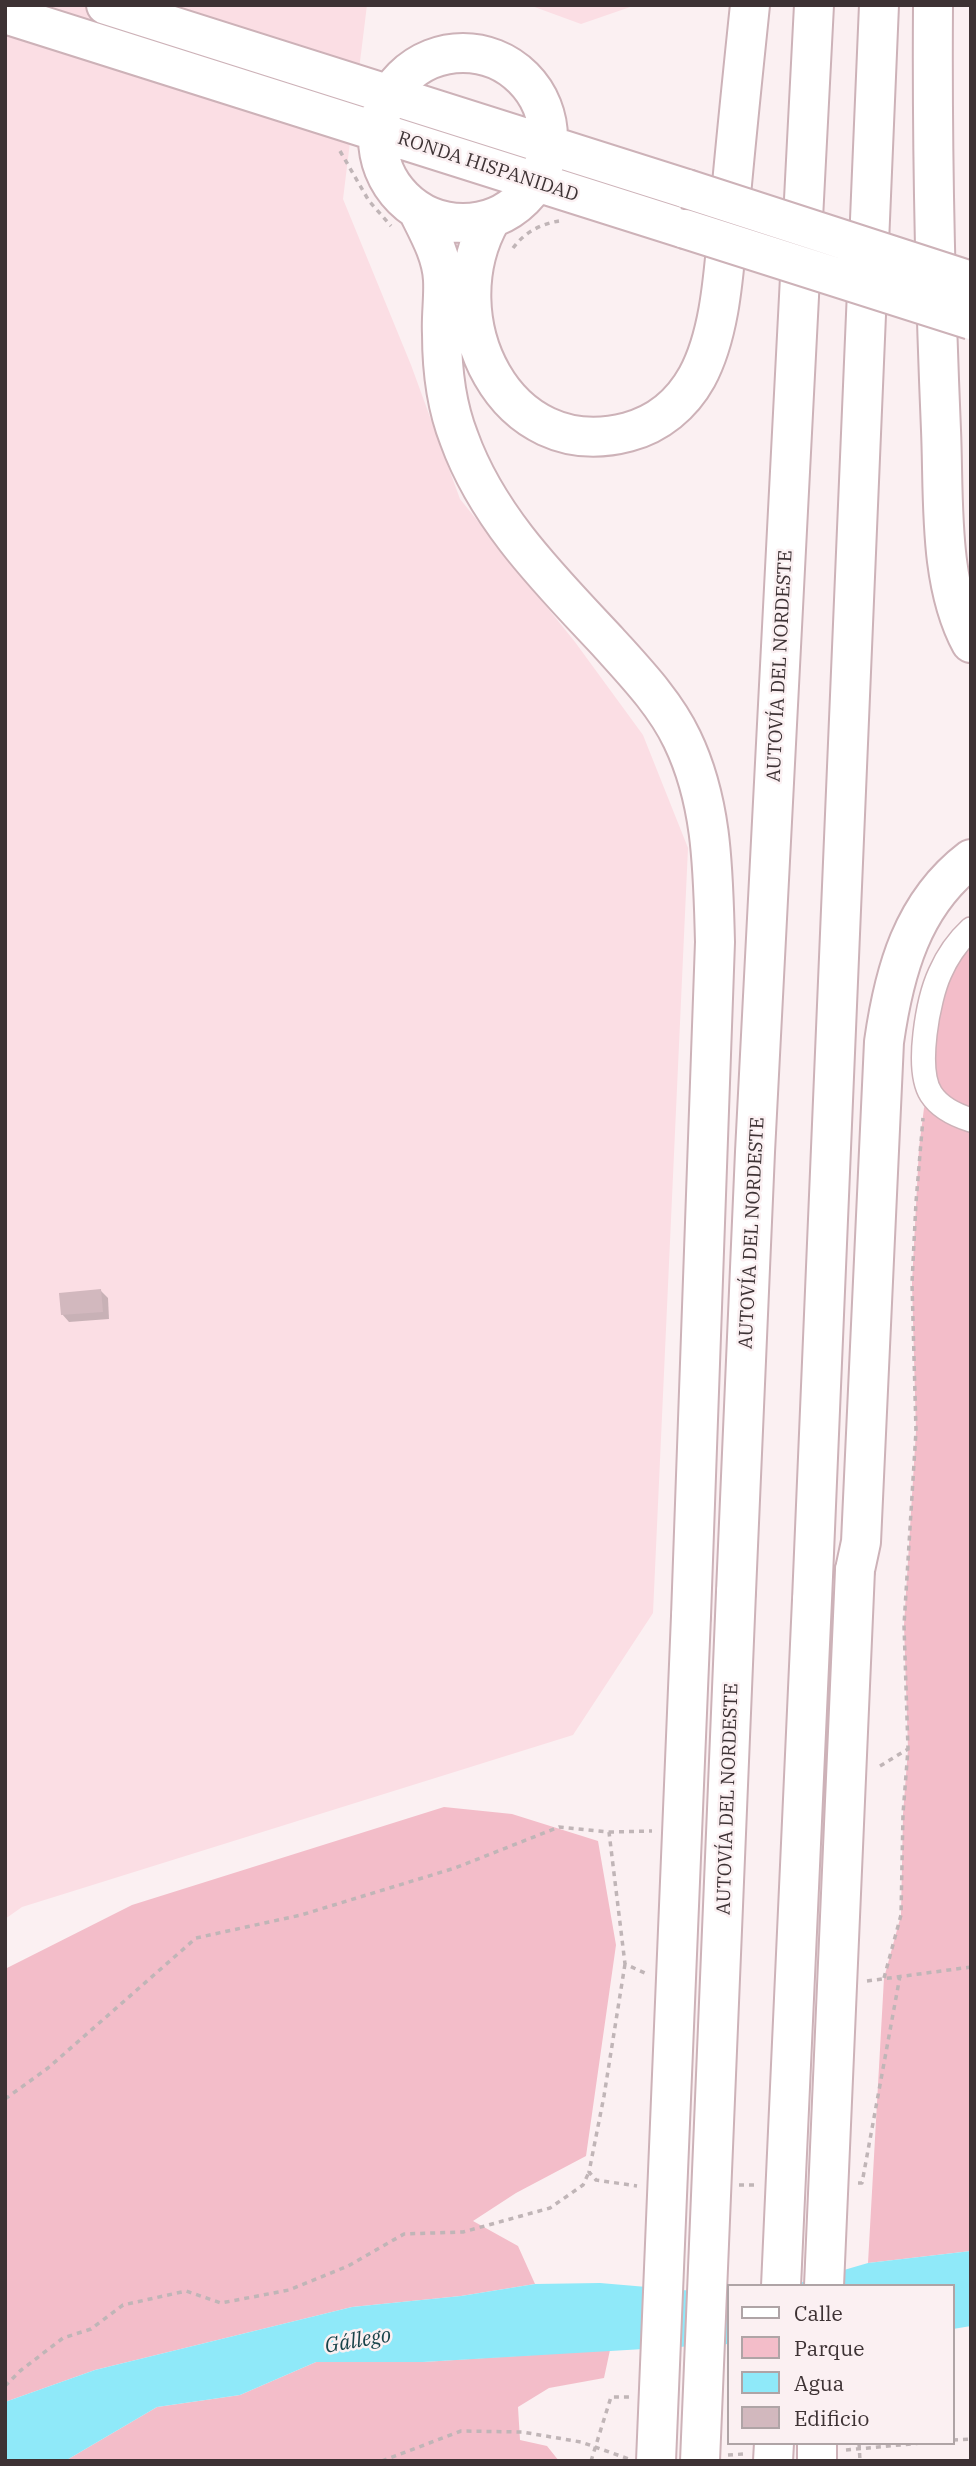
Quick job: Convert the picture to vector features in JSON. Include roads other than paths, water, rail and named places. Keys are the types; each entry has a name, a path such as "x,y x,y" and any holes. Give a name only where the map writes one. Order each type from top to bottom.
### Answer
{"highway":[{"name":"RONDA HISPANIDAD","path":"106,5 971,281"},
{"path":"501,235 483,233 473,264 471,314 479,350 493,377 510,400 544,427 580,436 617,435 638,429 676,406 697,376 708,353 715,325 725,257 750,5"},
{"name":"AUTOVÍA DEL NORDESTE","path":"700,2461 769,879 814,5"},
{"path":"781,2284 879,5"},
{"path":"933,5 933,169 945,526 951,590 962,626 971,643"},
{"path":"933,169 943,154 950,5"},
{"name":"RONDA HISPANIDAD","path":"5,14 971,320"},
{"path":"501,235 502,215 522,201 537,182 547,158 544,111 531,87 513,68 498,60 463,52 428,60 400,80 389,95 378,131 378,145 384,171 398,193 406,220 430,234 439,259 443,280 442,333 447,400 458,438 477,479 499,516 532,559 660,702 682,738 709,821 715,942 691,1616 656,2461"},
{"path":"406,220 429,217 453,224 479,223 501,235"},
{"path":"824,2284 855,1570 861,1542 883,1056 888,1013 902,957 918,919 942,886 971,859"},
{"path":"694,1517 712,1409 737,1042 769,879"},
{"path":"842,889 864,942 851,1309 854,1410 851,1541 855,1570"}],"street":[{"path":"971,929 948,956 939,974 927,1022 924,1057 925,1078 930,1093 943,1107 971,1120"}],"water":[{"path":"971,2251 971,2326 955,2329 955,2284 796,2284 868,2263"},
{"name":"Gállego","path":"600,2283 727,2294 727,2344 423,2362 316,2362 240,2395 157,2407 65,2461 5,2461 5,2402 95,2370 352,2307 461,2296 535,2284"}]}
